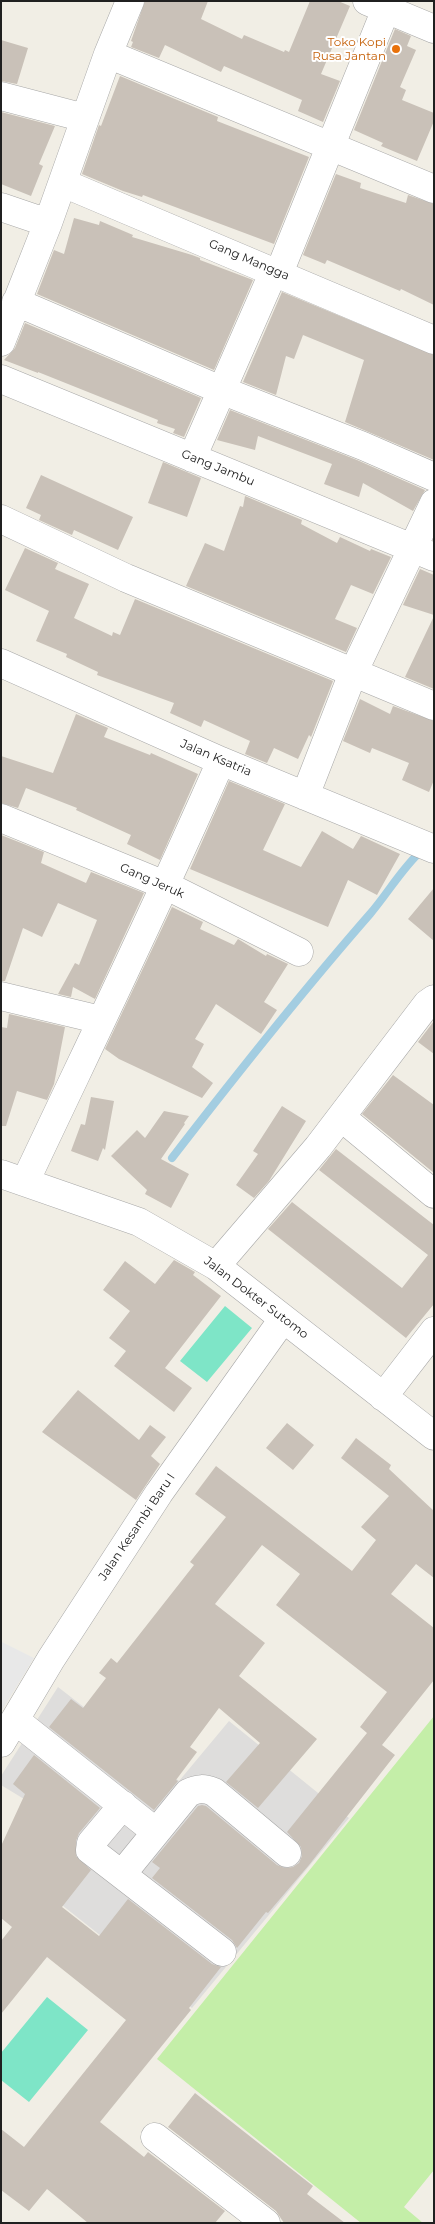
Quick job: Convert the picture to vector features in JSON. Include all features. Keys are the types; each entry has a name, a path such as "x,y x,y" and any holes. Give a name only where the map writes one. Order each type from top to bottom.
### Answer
{"street":[{"path":"1,342 48,223 108,54 130,1"},
{"path":"192,458 221,390 276,272 330,146 377,5 434,29"},
{"path":"108,54 434,189"},
{"path":"1,96 85,118"},
{"name":"Gang Mangga","path":"63,183 434,340"},
{"path":"1,207 48,223"},
{"path":"16,302 221,390 363,446 434,477"},
{"name":"Gang Jambu","path":"1,379 423,553"},
{"path":"305,796 353,673 423,553 434,503"},
{"path":"1,519 126,578 434,706"},
{"name":"Jalan Ksatria","path":"1,663 221,761 424,845"},
{"path":"13,1178 101,1020 167,886 221,761"},
{"name":"Gang Jeruk","path":"1,818 167,886 299,952"},
{"path":"1,996 101,1020"},
{"path":"216,1266 341,1117 427,1004 434,999"},
{"path":"341,1117 434,1194"},
{"name":"Jalan Dokter Sutomo","path":"13,1178 139,1222 216,1266 434,1436"},
{"name":"Jalan Kesambi Baru I","path":"8,1732 51,1659 158,1493 284,1319"},
{"path":"383,1397 434,1331"},
{"path":"8,1732 123,1805 156,1832"},
{"path":"122,1874 188,1793 196,1789 206,1788 214,1792 288,1853"},
{"path":"123,1805 89,1846 90,1850 222,1952"},
{"path":"154,2138 266,2223"}],"shaded area":[{"path":"1,1643 34,1658 1,1712"},
{"path":"58,1687 179,1781 229,1721 349,1818 192,2008 43,1890 42,1810 1,1785 1,1776"}],"green space":[{"path":"225,1306 252,1328 207,1382 180,1361"},
{"path":"434,1716 434,2170 404,2207 423,2223 361,2223 157,2059"},
{"path":"47,1997 88,2030 29,2102 1,2080 1,2053"}],"building":[{"path":"145,1 208,1 201,19 242,39 244,35 284,52 285,50 289,52 310,1 338,1 350,6 321,74 340,81 323,122 298,111 302,100 224,66 221,72 165,45 159,58 131,47 133,42 131,41"},
{"path":"395,29 411,36 407,46 416,50 400,87 406,90 402,100 434,113 434,121 417,161 381,146 383,143 354,130"},
{"path":"1,40 28,48 17,84 1,81"},
{"path":"120,76 218,117 217,121 309,157 274,244 143,195 142,197 123,191 82,174 99,125 101,126"},
{"path":"1,112 55,126 39,164 43,166 31,196 1,184"},
{"path":"336,174 361,183 360,188 406,203 408,195 434,204 434,305 401,289 400,291 327,260 325,264 303,255"},
{"path":"74,218 99,225 100,221 133,235 132,237 192,255 200,258 200,260 253,280 214,370 37,294 54,250 64,254"},
{"path":"282,292 434,355 434,460 345,422 364,360 303,335 294,359 286,356 276,395 243,382"},
{"path":"25,323 201,398 184,437 173,433 175,429 157,423 158,420 4,360 15,348"},
{"path":"230,410 357,460 425,490 413,511 363,483 359,497 324,484 332,464 258,436 255,450 217,440"},
{"path":"163,462 201,478 187,517 148,503"},
{"path":"41,475 133,517 118,550 74,530 72,535 39,520 41,515 26,508"},
{"path":"245,496 302,520 301,524 337,543 340,537 370,551 371,549 391,557 373,594 351,585 335,619 357,628 346,652 186,586 205,543 224,551 240,506 243,507"},
{"path":"25,548 58,563 55,569 89,584 74,618 112,636 113,632 120,635 135,599 333,681 311,737 309,735 298,759 274,748 267,763 245,754 250,741 204,720 201,727 170,713 174,703 97,675 98,672 66,657 67,654 36,641 49,611 5,590"},
{"path":"420,569 434,575 434,615 403,605"},
{"path":"434,616 434,689 405,677"},
{"path":"360,699 390,714 393,706 434,721 434,780 429,792 402,780 409,763 372,748 370,753 343,741"},
{"path":"76,714 108,728 104,737 150,755 151,753 198,774 160,860 127,844 131,835 76,810 77,808 26,788 18,808 1,803 1,756 53,773"},
{"path":"229,781 285,804 263,850 301,867 322,831 353,849 361,836 400,854 377,895 348,880 328,927 190,869"},
{"path":"1,835 44,852 41,863 86,883 91,872 144,893 95,999 73,987 71,997 58,994 75,963 79,965 97,920 58,903 42,937 23,928 5,981 1,981"},
{"path":"434,888 434,941 408,919"},
{"path":"172,907 203,922 200,929 234,945 238,939 266,956 267,954 288,964 264,1002 277,1010 261,1034 216,1004 195,1039 204,1044 192,1067 213,1083 202,1098 119,1059 105,1049"},
{"path":"9,1014 65,1027 54,1084 47,1100 17,1091 6,1126 1,1126 1,1027 7,1028"},
{"path":"434,1021 434,1054 418,1042"},
{"path":"393,1075 434,1105 434,1173 362,1114"},
{"path":"91,1097 114,1101 105,1150 103,1148 98,1161 71,1151 81,1124 85,1125"},
{"path":"282,1106 306,1121 269,1181 254,1198 236,1185 258,1154 253,1151"},
{"path":"164,1111 189,1116 161,1159 189,1174 171,1208 145,1194 147,1190 111,1156 137,1130 145,1138"},
{"path":"336,1149 434,1225 434,1304 406,1338 268,1229 292,1202 402,1288 428,1255 319,1170"},
{"path":"174,1260 195,1272 193,1275 221,1296 165,1368 192,1388 174,1412 114,1366 126,1351 109,1338 130,1311 103,1290 125,1261 155,1284"},
{"path":"78,1390 139,1440 150,1425 166,1437 151,1456 160,1464 136,1500 42,1432"},
{"path":"287,1423 314,1445 293,1470 266,1448"},
{"path":"356,1438 391,1465 389,1469 434,1511 434,1578 416,1564 391,1594 434,1628 434,1680 382,1745 395,1755 309,1865 268,1913 266,1912 237,1948 232,1940 152,1878 160,1868 152,1862 198,1806 202,1805 206,1806 277,1865 285,1868 293,1867 299,1863 302,1856 301,1847 287,1832 367,1733 360,1727 387,1692 276,1605 300,1574 262,1545 215,1604 265,1643 239,1676 317,1739 258,1808 226,1782 260,1743 219,1708 190,1747 197,1752 176,1780 178,1781 154,1810 49,1727 71,1699 83,1708 106,1678 99,1673 111,1658 117,1663 194,1565 190,1562 226,1517 195,1494 216,1466 352,1571 376,1540 361,1527 389,1496 341,1458"},
{"path":"34,1755 100,1808 79,1833 76,1841 76,1856 91,1870 62,1907 99,1936 128,1899 212,1964 221,1967 189,2008 191,2010 100,2122 144,2157 148,2152 225,2211 215,2223 88,2223 47,2189 29,2211 1,2190 1,2129 24,2147 126,2020 47,1957 1,2014 1,1941 12,1927 1,1918 1,1846 25,1794 13,1784"},
{"path":"195,2093 313,2186 307,2194 345,2223 284,2223 276,2211 168,2127"}],"waterway":[{"path":"172,1158 269,1034 377,906 408,864 423,849"}],"place":[{"name":"Toko Kopi Rusa Jantan","path":"396,49"}]}
